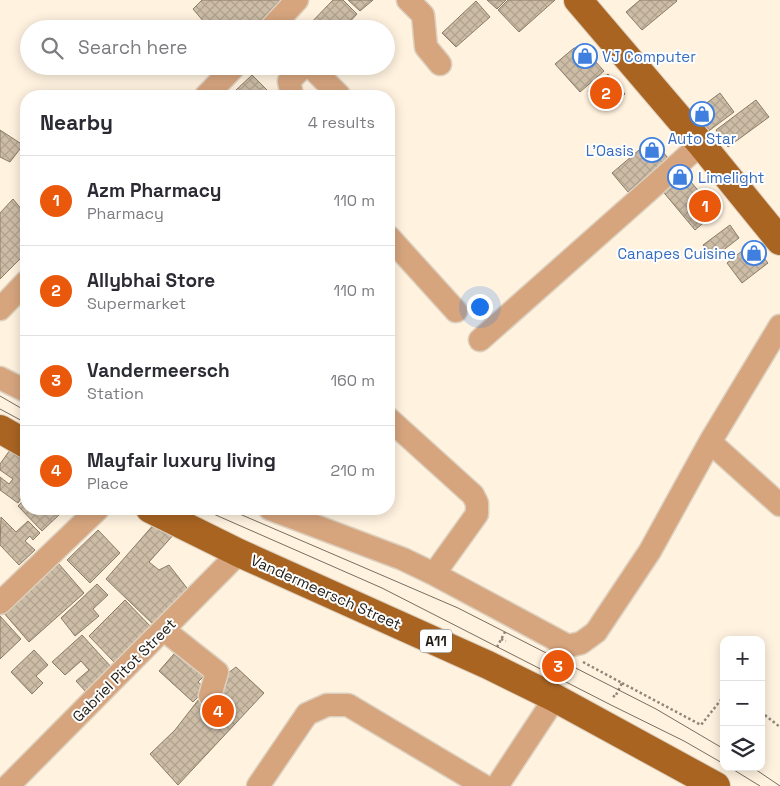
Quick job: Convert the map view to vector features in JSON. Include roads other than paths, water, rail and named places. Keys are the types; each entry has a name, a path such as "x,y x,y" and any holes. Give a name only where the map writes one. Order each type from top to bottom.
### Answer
{"main road":[{"path":"578,0 779,237"},
{"path":"0,429 20,441"},
{"name":"Vandermeersch Street","path":"162,515 239,553 488,665 555,698 716,786"}],"street":[{"path":"283,20 297,0"},
{"path":"408,0 423,15 426,47 440,64"},
{"path":"212,90 226,75"},
{"path":"291,90 289,81 295,75"},
{"path":"319,75 335,90"},
{"path":"480,340 701,144"},
{"path":"395,244 456,311"},
{"path":"0,309 20,288"},
{"path":"286,515 403,559 568,646 581,643 596,632 650,551 710,442 780,326"},
{"path":"0,378 20,388"},
{"path":"395,424 472,494 477,503 477,514 434,574"},
{"path":"710,442 780,505"},
{"path":"0,603 92,515"},
{"name":"Gabriel Pitot Street","path":"8,786 239,553"},
{"path":"164,630 217,672 210,696"},
{"path":"497,786 555,698"},
{"path":"258,786 307,714 327,705 348,704 484,786"}],"tram line":[{"path":"0,396 20,408"},
{"path":"0,409 20,420"},
{"path":"216,515 382,588 684,741 720,762"},
{"path":"242,515 458,608 656,709 720,747"},
{"path":"736,771 760,786"},
{"path":"758,771 780,786"}],"place":[{"name":"VJ Computer","path":"585,56"},
{"name":"Allybhai Store","path":"606,93"},
{"name":"Auto Star","path":"702,114"},
{"name":"L'Oasis","path":"652,150"},
{"name":"Limelight","path":"680,177"},
{"name":"Azm Pharmacy","path":"705,206"},
{"name":"Canapes Cuisine","path":"754,253"},
{"name":"Vandermeersch","path":"558,666"},
{"name":"Mayfair luxury living","path":"218,711"}]}
